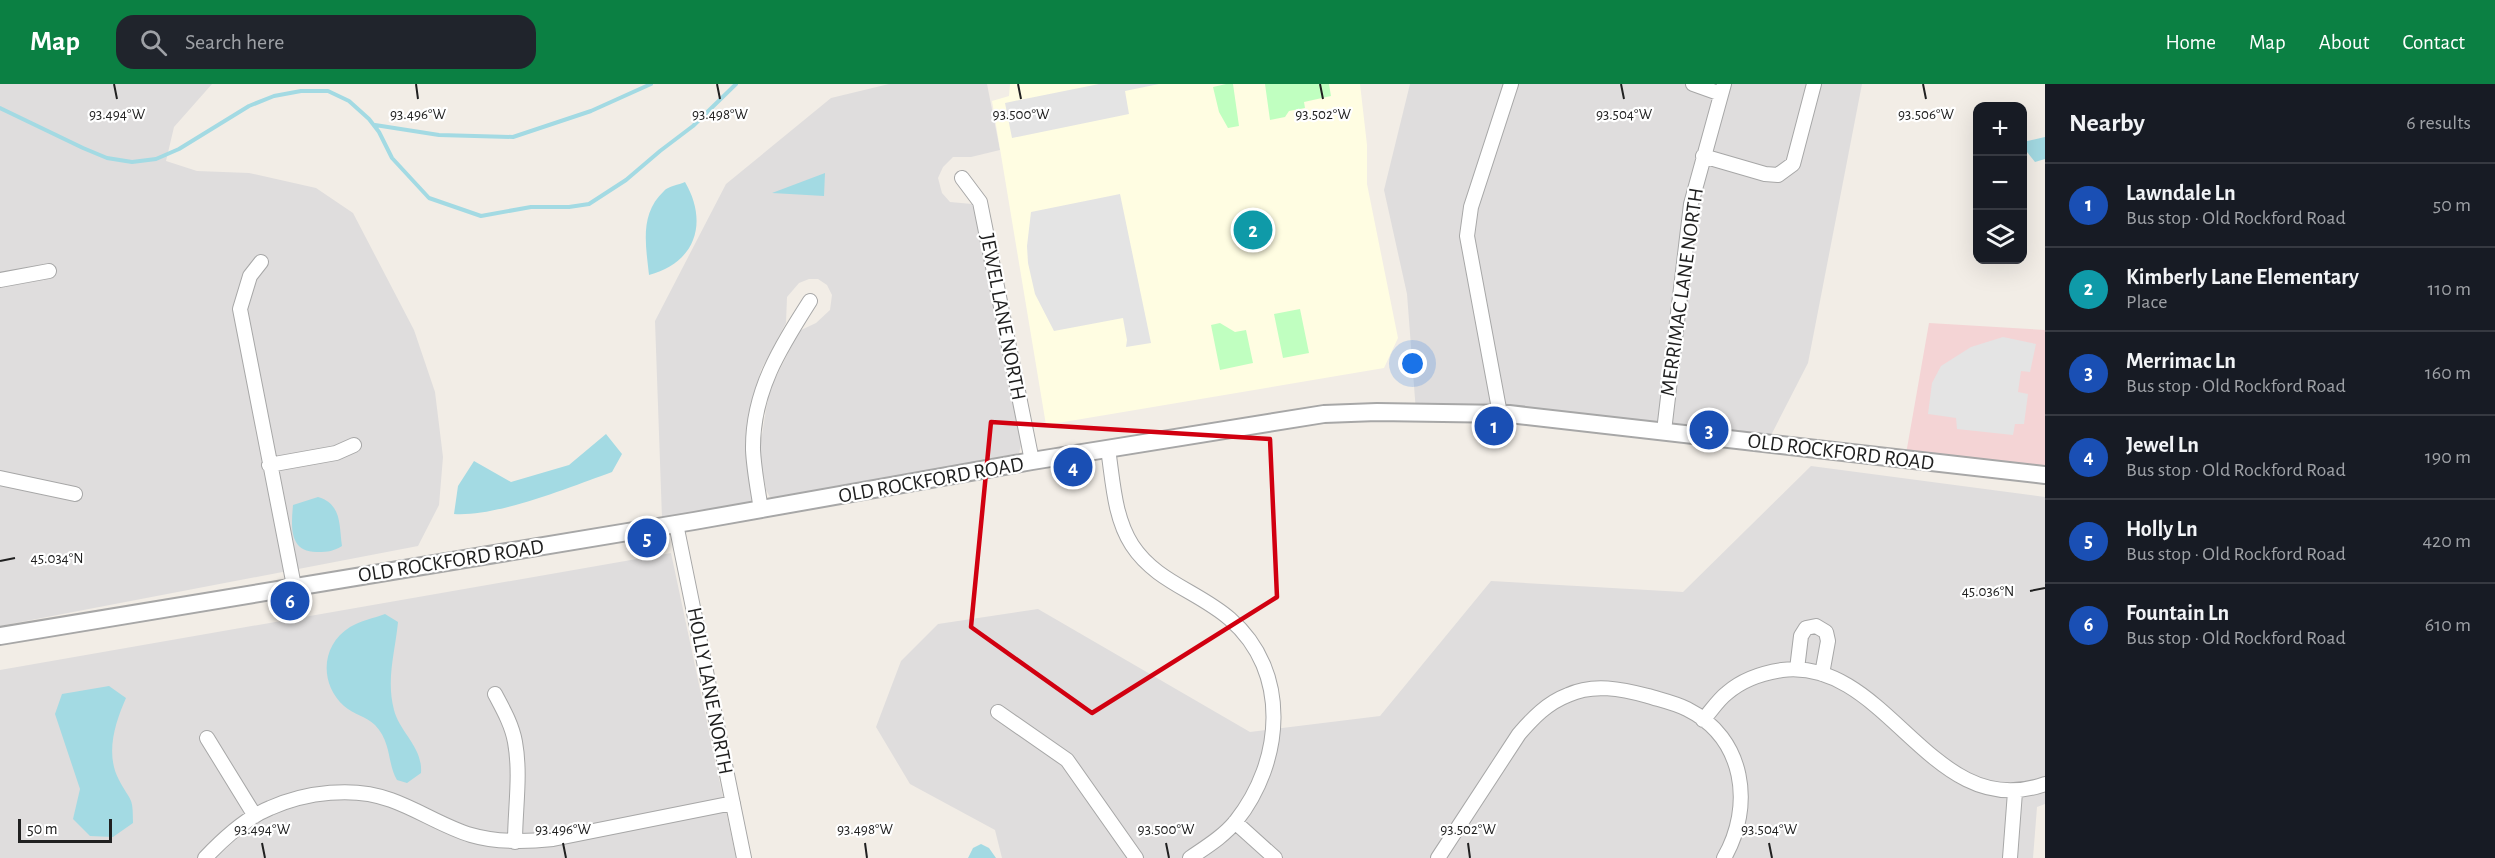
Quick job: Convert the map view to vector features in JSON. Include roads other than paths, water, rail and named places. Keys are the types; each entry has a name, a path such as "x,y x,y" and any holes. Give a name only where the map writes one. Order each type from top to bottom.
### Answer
{"street":[{"path":"1500,414 1467,236 1467,221 1511,84"},
{"path":"1693,84 1723,89"},
{"path":"1703,156 1765,174 1778,174 1793,164 1815,84"},
{"name":"MERRIMAC LANE NORTH","path":"1664,431 1688,223 1703,156 1723,89"},
{"name":"JEWEL LANE NORTH","path":"962,178 981,202 1032,461"},
{"path":"261,262 250,276 240,309 294,586"},
{"path":"0,280 49,271"},
{"path":"760,510 753,451 756,412 770,368 810,301"},
{"name":"OLD ROCKFORD ROAD","path":"0,636 760,510 1108,448 1324,414 1377,412 1500,414 2045,475"},
{"path":"269,465 336,453 354,445"},
{"path":"1108,448 1121,524 1132,545 1165,579 1209,604 1247,636 1263,665 1273,707 1274,735 1269,762 1259,787 1235,822 1190,858"},
{"path":"0,478 75,494"},
{"name":"HOLLY LANE NORTH","path":"676,524 744,858"},
{"path":"1797,669 1801,636 1806,627 1816,626 1826,632 1828,640 1822,674"},
{"path":"1703,720 1727,693 1747,680 1769,672 1797,669 1838,680 1858,693 1943,765 1963,778 1985,788 2015,792 2045,784"},
{"path":"1438,858 1519,734 1533,718 1550,704 1569,694 1590,689 1612,688 1669,702 1688,710 1703,720 1728,749 1741,785 1740,824 1724,858"},
{"path":"495,694 507,717 515,741 518,768 515,842"},
{"path":"998,712 1067,760 1136,858"},
{"path":"207,738 255,816"},
{"path":"2010,858 2015,792"},
{"path":"205,858 219,842 269,808 298,798 328,793 360,793 389,799 471,835 515,842 554,839 733,803"},
{"path":"1235,822 1275,858"}],"water":[{"path":"2045,137 2045,159 2035,162 2027,152 2027,141"},
{"path":"825,173 824,196 772,193"},
{"path":"685,182 696,212 693,239 687,251 677,261 649,275 647,220 656,200 666,189"},
{"path":"606,434 622,454 612,472 512,506 471,514 454,514 458,486 474,461 511,482 569,465"},
{"path":"318,497 326,500 338,516 342,546 331,551 318,552 302,548 297,543 292,530 293,505"},
{"path":"385,614 398,622 391,677 394,710 421,764 421,773 407,783 397,780 387,746 375,725 344,706 336,697 327,676 329,654 340,635 354,625"},
{"path":"109,686 126,698 115,728 112,749 115,770 132,803 133,823 113,837 90,836 73,819 80,789 55,714 62,694"},
{"path":"981,844 989,848 996,858 968,858 973,848"}],"waterway":[{"path":"375,125 439,135 513,137 591,111 651,84"},
{"path":"0,108 107,158 132,162 156,159 179,149 249,106 274,96 301,91 328,91 349,101 369,119 379,132 392,158 429,198 481,216 531,207 569,207 589,204 626,180 693,126 736,84"}],"place":[{"name":"Kimberly Lane Elementary","path":"1253,230"},
{"name":"Lawndale Ln","path":"1494,426"},
{"name":"Merrimac Ln","path":"1709,430"},
{"name":"Jewel Ln","path":"1073,467"},
{"name":"Holly Ln","path":"647,538"},
{"name":"Fountain Ln","path":"290,601"}]}
